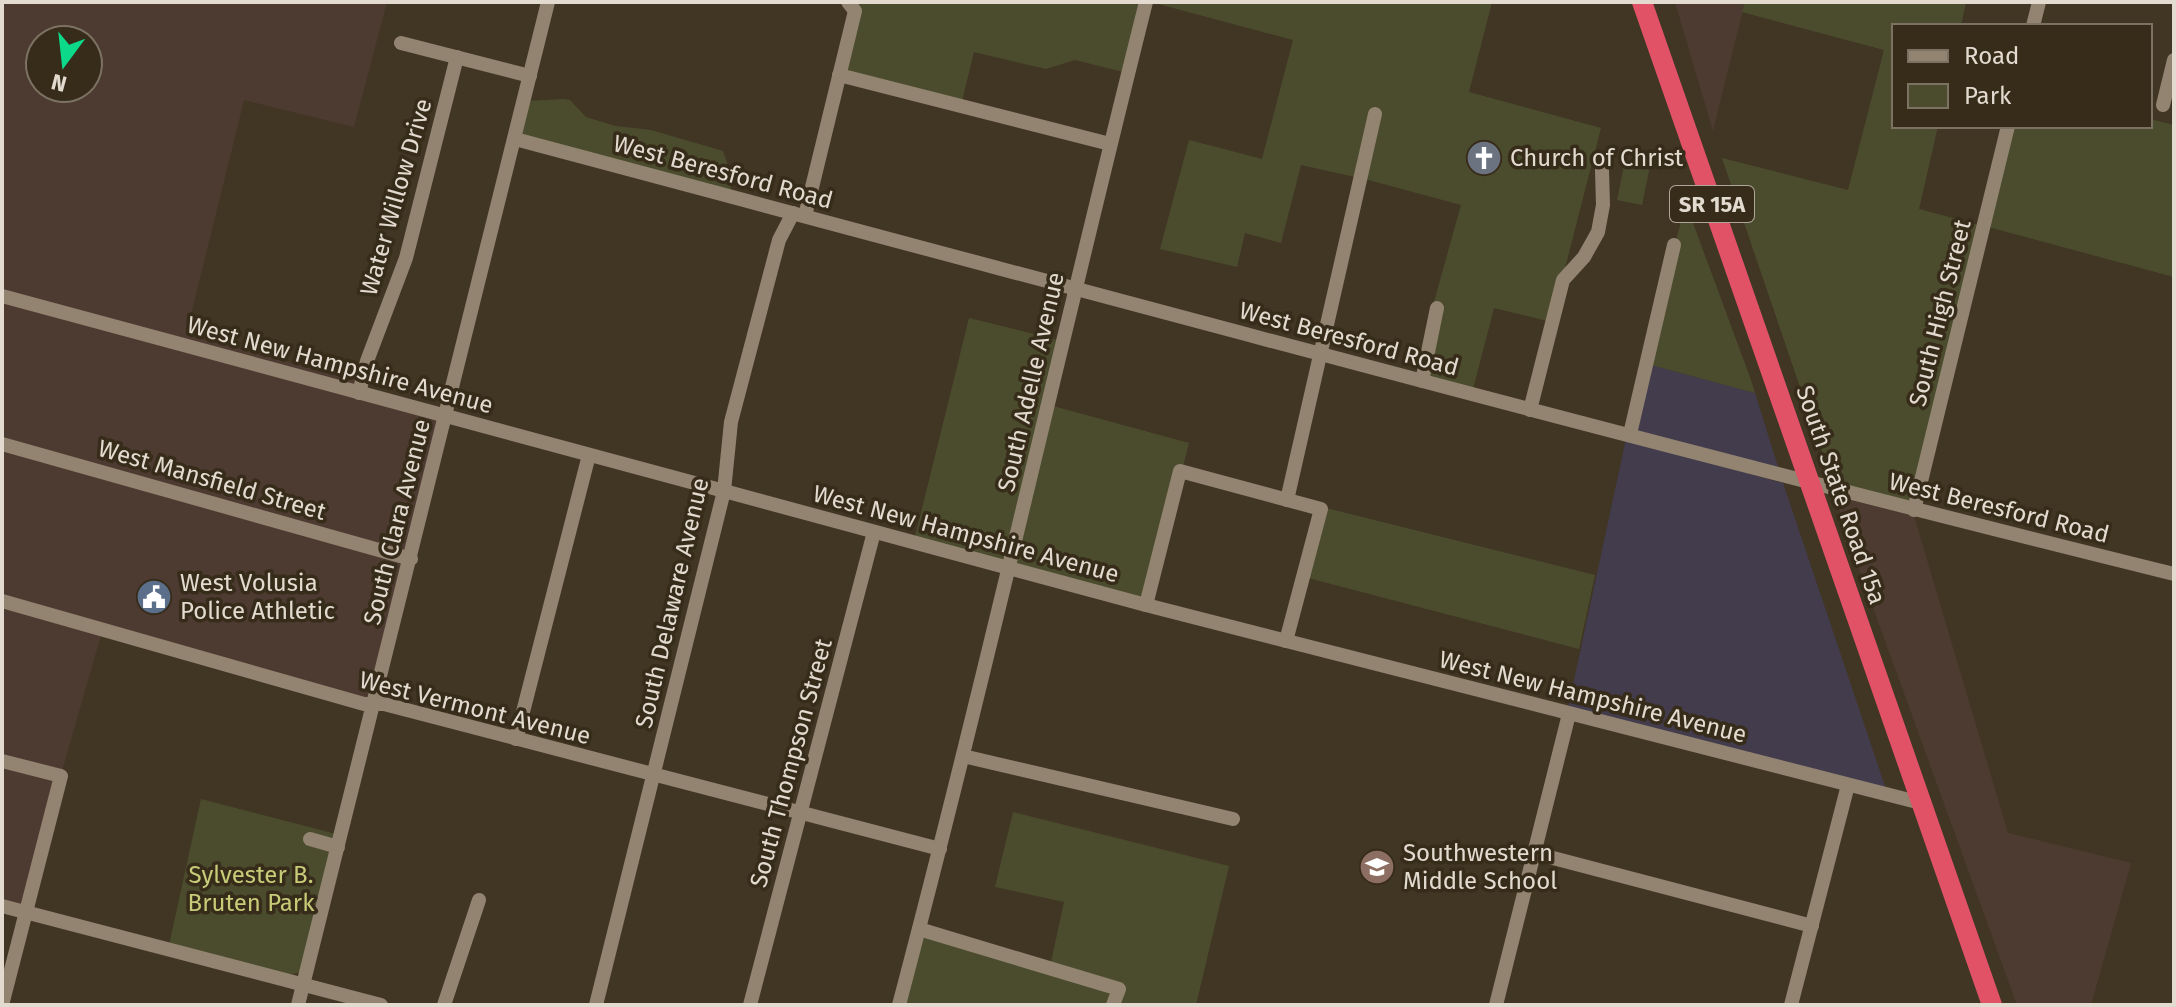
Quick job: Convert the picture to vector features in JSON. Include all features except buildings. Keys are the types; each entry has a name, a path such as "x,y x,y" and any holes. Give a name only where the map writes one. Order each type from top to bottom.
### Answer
{"highway":[{"name":"South State Road 15a","path":"1642,2 1992,1005"}],"street":[{"name":"South Clara Avenue","path":"298,1005 548,2"},
{"name":"South Adelle Avenue","path":"899,1005 1010,568 1146,2"},
{"path":"2034,24 2039,2"},
{"name":"South Delaware Avenue","path":"596,1005 724,491 731,422 779,240 799,214 839,75 855,11 849,4"},
{"path":"401,43 530,76"},
{"name":"Water Willow Drive","path":"359,393 367,361 406,258 457,57"},
{"path":"2163,105 2174,60"},
{"path":"839,75 1110,144"},
{"path":"1287,500 1375,114"},
{"name":"South High Street","path":"1914,510 2008,128"},
{"name":"West Beresford Road","path":"515,139 1810,484 2174,574"},
{"path":"1530,410 1563,280 1584,257 1598,232 1603,205 1602,170"},
{"path":"1630,434 1674,245"},
{"name":"West New Hampshire Avenue","path":"2,296 1146,605 1921,803"},
{"path":"1422,381 1437,308"},
{"name":"West Mansfield Street","path":"2,444 411,559"},
{"path":"516,739 589,455"},
{"path":"1146,605 1180,471 1321,509 1286,641"},
{"name":"South Thompson Street","path":"750,1005 874,532"},
{"name":"West Vermont Avenue","path":"2,601 364,704 384,704 940,849"},
{"path":"1496,1005 1569,714"},
{"path":"963,756 1233,819"},
{"path":"2,761 61,776 2,1005"},
{"path":"1791,1005 1848,785"},
{"path":"310,839 338,847"},
{"path":"1534,853 1812,926"},
{"path":"444,1005 479,900"},
{"path":"2,906 381,1005"},
{"path":"919,929 1119,989 1113,1005"}],"shaded area":[{"path":"2,2 387,2 354,127 244,100 186,335 357,380 356,386 2,290"},
{"path":"1675,2 1745,2 1713,131"},
{"path":"2,302 440,420 407,552 2,438"},
{"path":"1651,365 1755,393 1779,470 1636,430"},
{"path":"1626,439 1783,483 1886,789 1568,708"},
{"path":"2,449 404,563 370,699 2,595"},
{"path":"1837,497 1914,516 2008,833 2131,863 2091,1005 2017,1005 1842,522"},
{"path":"2,607 101,635 62,771 2,755"},
{"path":"2,767 55,780 22,906 2,900"}],"green space":[{"path":"856,2 1141,2 1123,72 1075,60 1046,69 974,52 962,101 845,71"},
{"path":"1151,2 1492,2 1469,92 1601,128 1564,272 1548,321 1494,308 1473,389 1428,377 1443,304 1434,302 1461,205 1365,179 1381,110 1372,107 1355,177 1301,165 1281,243 1245,233 1237,267 1160,249 1189,140 1262,159 1293,40"},
{"path":"1745,2 1966,2 1961,24 1892,24 1892,128 1938,128 1919,209 1979,225 1910,504 1833,484 1722,158 1848,190 1884,50 1742,12"},
{"path":"570,100 586,117 615,126 651,130 723,151 730,172 731,191 521,135 529,101"},
{"path":"2152,120 2174,125 2174,277 1988,227 2013,128 2152,128"},
{"path":"1625,161 1650,166 1642,205 1617,200"},
{"path":"1686,204 1751,380 1755,393 1651,365"},
{"path":"969,318 1058,340 1006,562 915,537"},
{"path":"1053,406 1189,443 1183,466 1176,465 1143,598 1016,564"},
{"path":"1326,508 1595,575 1579,649 1308,578"},
{"name":"Sylvester B. Bruten Park","path":"201,799 336,834 301,972 288,975 169,945"},
{"path":"1013,812 1229,866 1196,1005 1118,1005 1125,985 1051,962 1064,902 995,887"},
{"path":"923,935 1112,992 1108,1005 904,1005"}],"place":[{"name":"Church of Christ","path":"1484,158"},
{"name":"West Volusia Police Athletic","path":"154,597"},
{"name":"Southwestern Middle School","path":"1377,867"}]}
